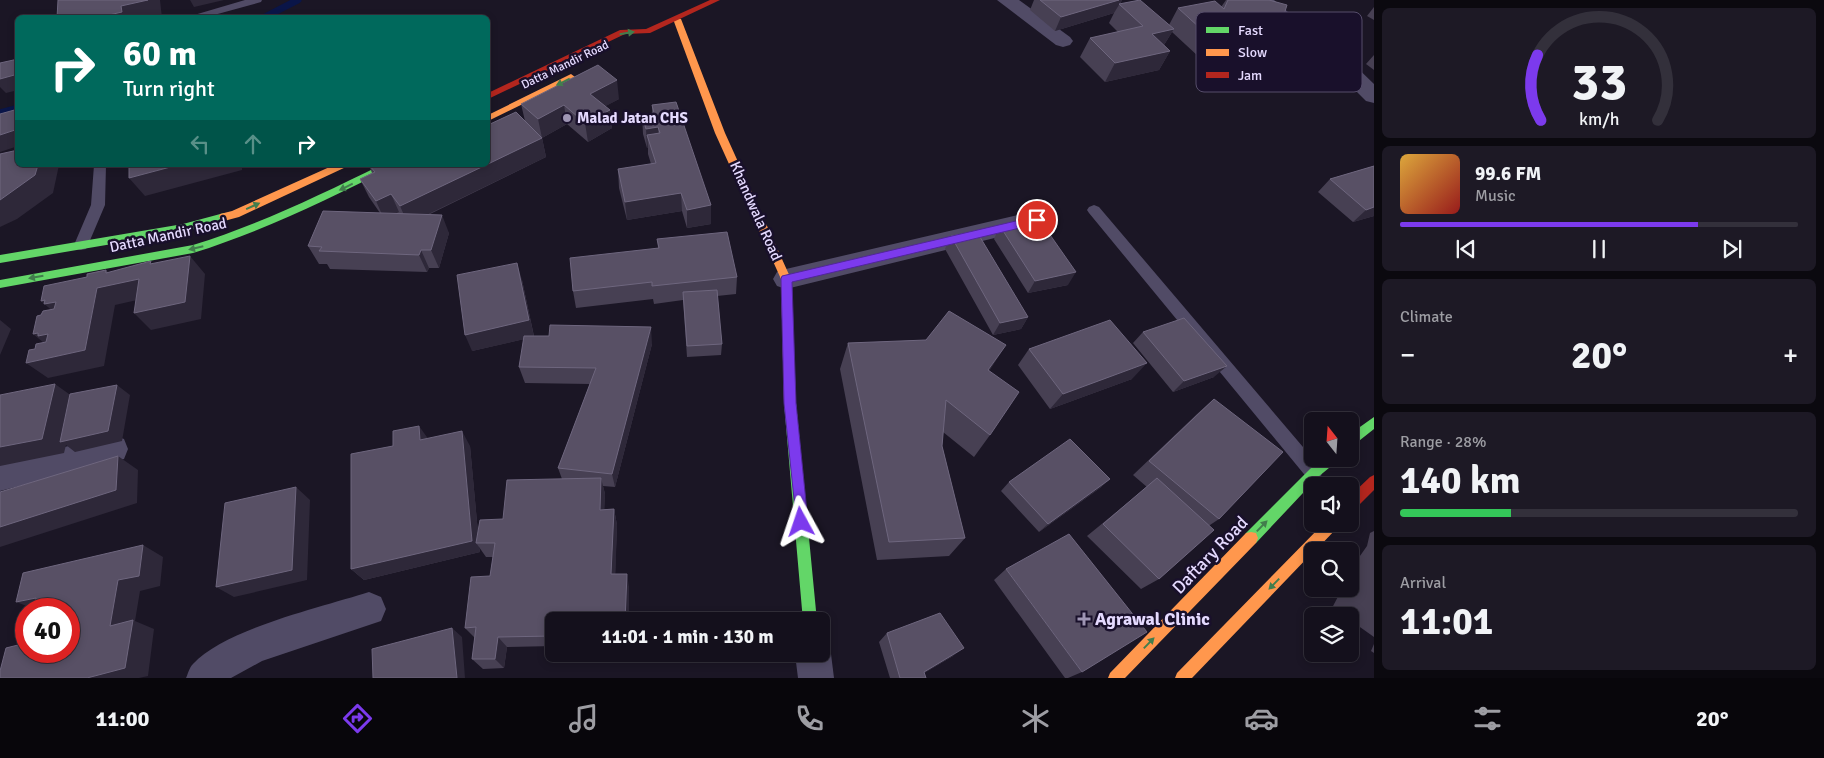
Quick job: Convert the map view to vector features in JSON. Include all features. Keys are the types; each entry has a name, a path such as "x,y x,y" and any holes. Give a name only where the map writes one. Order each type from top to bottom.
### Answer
{"street":[{"name":"Datta Mandir Road","path":"490,95 623,32 647,31 678,19 716,0"},
{"path":"1007,0 1063,40"},
{"name":"Khandwala Road","path":"678,19 720,134 786,279 790,403 809,612"},
{"path":"638,45 647,31"},
{"path":"597,44 608,53"},
{"name":"Datta Mandir Road","path":"490,117 577,75"},
{"path":"1362,84 1374,96"},
{"name":"Datta Mandir Road","path":"0,259 183,228 235,214 339,167"},
{"name":"Datta Mandir Road","path":"0,284 221,242 270,224 385,167"},
{"path":"786,279 1037,220"},
{"path":"128,260 133,236"},
{"path":"1359,434 1374,422"},
{"path":"0,477 113,449"},
{"name":"Daftary Road","path":"1115,678 1320,468"},
{"path":"1359,496 1374,480"},
{"path":"1182,678 1324,532"},
{"path":"204,678 224,661 256,645 369,609"},
{"path":"814,662 816,678"}],"lane":[{"path":"200,15 257,0"},
{"path":"1268,0 1282,12"},
{"path":"81,245 98,205 100,167"},
{"path":"1094,210 1314,473"}],"building":[{"path":"58,0 148,0 121,6 122,12 109,15 57,15"},
{"path":"1040,0 1119,0 1061,17"},
{"path":"1140,0 1174,29 1152,34 1170,51 1115,63 1090,38 1143,26 1119,4"},
{"path":"1228,0 1269,0 1287,5 1285,12 1196,12 1196,24 1178,8 1215,1 1224,9"},
{"path":"15,60 15,75 0,79 0,63"},
{"path":"598,65 617,80 590,94 610,110 585,123 564,105 538,119 521,104"},
{"path":"676,102 711,205 687,210 681,193 625,202 618,169 656,163 647,135 660,133 658,127 646,129 642,115 654,113 652,105"},
{"path":"15,110 15,130 0,135 0,114"},
{"path":"516,112 542,138 490,163 490,124"},
{"path":"15,151 15,167 37,167 35,175 0,200 0,154"},
{"path":"1374,166 1374,207 1366,210 1330,179"},
{"path":"129,167 170,167 129,178"},
{"path":"371,167 482,167 400,206 391,194 376,201 360,179 375,172"},
{"path":"323,211 442,215 431,250 421,250 419,255 319,251 322,247 308,246"},
{"path":"1039,219 1076,272 1035,281 1000,226"},
{"path":"727,232 737,277 652,286 652,282 573,291 570,258 659,248 657,239"},
{"path":"977,232 1028,317 1000,323 951,236"},
{"path":"190,256 185,302 134,313 139,279 97,288 85,350 26,363 29,350 35,349 36,344 46,342 48,334 38,336 38,333 33,334 37,316 41,315 43,311 54,309 56,302 44,304 45,300 41,301 44,286 87,277 87,274 106,270 106,273 151,261 150,264"},
{"path":"517,263 529,320 465,335 457,275"},
{"path":"717,290 722,344 687,346 683,292"},
{"path":"949,311 1006,345 988,370 1019,392 990,435 946,400 942,446 965,538 889,542 848,343 926,340"},
{"path":"1184,318 1227,366 1184,381 1143,332"},
{"path":"1110,320 1147,363 1063,394 1029,349"},
{"path":"550,325 651,327 612,474 558,468 596,368 519,367 524,336 549,336"},
{"path":"55,384 42,439 0,447 0,395"},
{"path":"117,385 108,431 60,442 70,394"},
{"path":"1214,399 1283,452 1219,519 1149,461"},
{"path":"419,426 420,440 462,431 472,541 351,569 351,454 393,446 393,431"},
{"path":"1070,439 1110,479 1048,524 1009,482"},
{"path":"118,456 116,490 0,527 0,492"},
{"path":"601,478 600,510 614,509 611,574 627,574 625,612 545,612 545,636 498,637 495,659 472,659 476,627 465,628 471,577 490,576 495,543 476,543 480,520 503,519 507,480"},
{"path":"1157,478 1214,530 1159,579 1103,524"},
{"path":"296,487 292,570 216,587 225,503"},
{"path":"1069,534 1147,632 1082,672 1006,569"},
{"path":"143,545 139,576 118,580 110,626 133,620 125,668 87,678 0,678 6,648 15,646 15,663 80,663 80,598 17,598 23,573"},
{"path":"940,613 964,648 924,672 926,678 900,678 887,633"},
{"path":"452,628 457,678 373,678 372,649"}],"waterway":[{"path":"269,15 298,0"},
{"path":"0,113 15,109"}],"traffic: fast":[{"path":"0,284 193,249 268,222 385,167"},
{"path":"0,259 183,228 224,217"},
{"path":"790,403 809,612"},
{"path":"1359,434 1374,422"},
{"path":"1251,538 1320,468"}],"traffic: slow":[{"path":"677,19 720,133 786,279 790,403"},
{"path":"490,117 571,77"},
{"path":"224,217 235,214 339,167"},
{"path":"1182,678 1324,532"},
{"path":"1115,678 1251,538"}],"traffic: jam":[{"path":"490,95 623,32 647,31 716,0"},
{"path":"1359,496 1374,481"}],"place":[{"name":"Malad Jatan CHS","path":"567,118"},
{"name":"Agrawal Clinic","path":"1084,619"}],"route":[{"path":"801,522 790,403 786,279 1037,220"}]}
